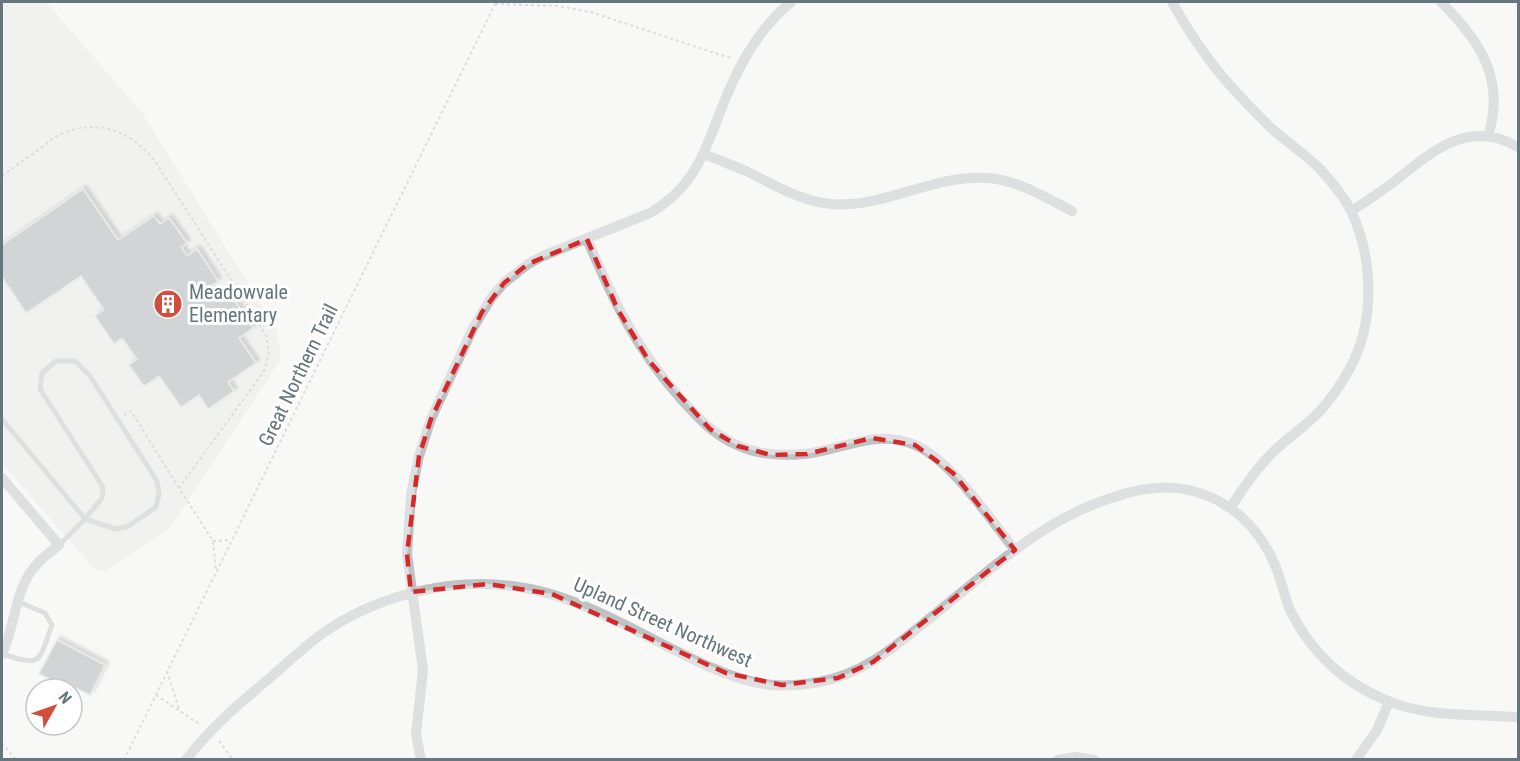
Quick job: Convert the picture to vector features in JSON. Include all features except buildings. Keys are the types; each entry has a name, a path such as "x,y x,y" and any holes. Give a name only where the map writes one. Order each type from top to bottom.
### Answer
{"street":[{"path":"421,759 416,734 423,670 407,554 409,515 418,456 431,419 473,328 492,297 515,273 543,256 650,213 666,204 690,179 704,154 730,88 748,52 791,2"},
{"path":"1172,2 1193,37 1221,75 1270,127 1318,167 1351,211 1361,239 1369,284 1366,318 1357,353 1349,370 1320,412 1270,455 1231,507"},
{"path":"1441,2 1473,36 1487,63 1494,93 1493,120 1488,136"},
{"path":"1351,211 1435,150 1461,138 1488,136 1504,139 1518,147"},
{"path":"704,154 800,197 830,204 859,205 946,182 976,177 1017,185 1072,211"},
{"path":"587,239 618,310 644,353 674,391 710,429 738,446 771,455 807,454 872,438 901,439 929,452 947,467 1015,550"},
{"path":"2,478 59,545 32,570 24,584 2,654"},
{"name":"Upland Street Northwest","path":"186,759 208,732 327,630 379,603 411,592 488,584 530,588 574,601 726,673 764,684 800,685 838,678 873,662 1015,550 1063,517 1099,502 1154,488 1189,490 1217,499 1231,507 1255,530 1272,559 1291,611 1317,651 1355,685 1389,702 1429,712 1518,717"},
{"path":"1356,759 1377,730 1389,702"},
{"path":"1058,759 1075,757 1094,759"}],"lane":[{"path":"2,419 85,519 116,529 127,527 156,507 159,495 157,481 90,376 75,361 56,361 42,373 40,389 103,487 102,498 85,519 59,545"},
{"path":"2,654 26,662 34,662 40,658 52,625 45,613 17,601"}],"path":[{"path":"496,3 558,6 591,12 743,62"},
{"name":"Great Northern Trail","path":"124,759 496,3"},
{"path":"2,176 58,135 97,127 129,136 155,161 266,335 269,354 264,371 179,488"},
{"path":"118,419 131,411 213,541 216,571"},
{"path":"213,541 232,539"},
{"path":"167,671 179,709"},
{"path":"156,695 197,721 220,742 233,759"},
{"path":"2,743 16,759"}],"highlighted area":[{"path":"587,239 618,310 649,361 710,429 738,446 771,455 807,454 872,438 915,445 953,473 1015,550 873,662 838,678 782,685 726,673 552,594 488,584 411,592 407,554 419,456 431,419 482,312 504,283 528,264"}],"shaded area":[{"path":"2,2 46,2 143,114 277,330 281,359 170,528 105,572 94,569 2,463"}],"place":[{"name":"Meadowvale Elementary","path":"168,304"}]}
